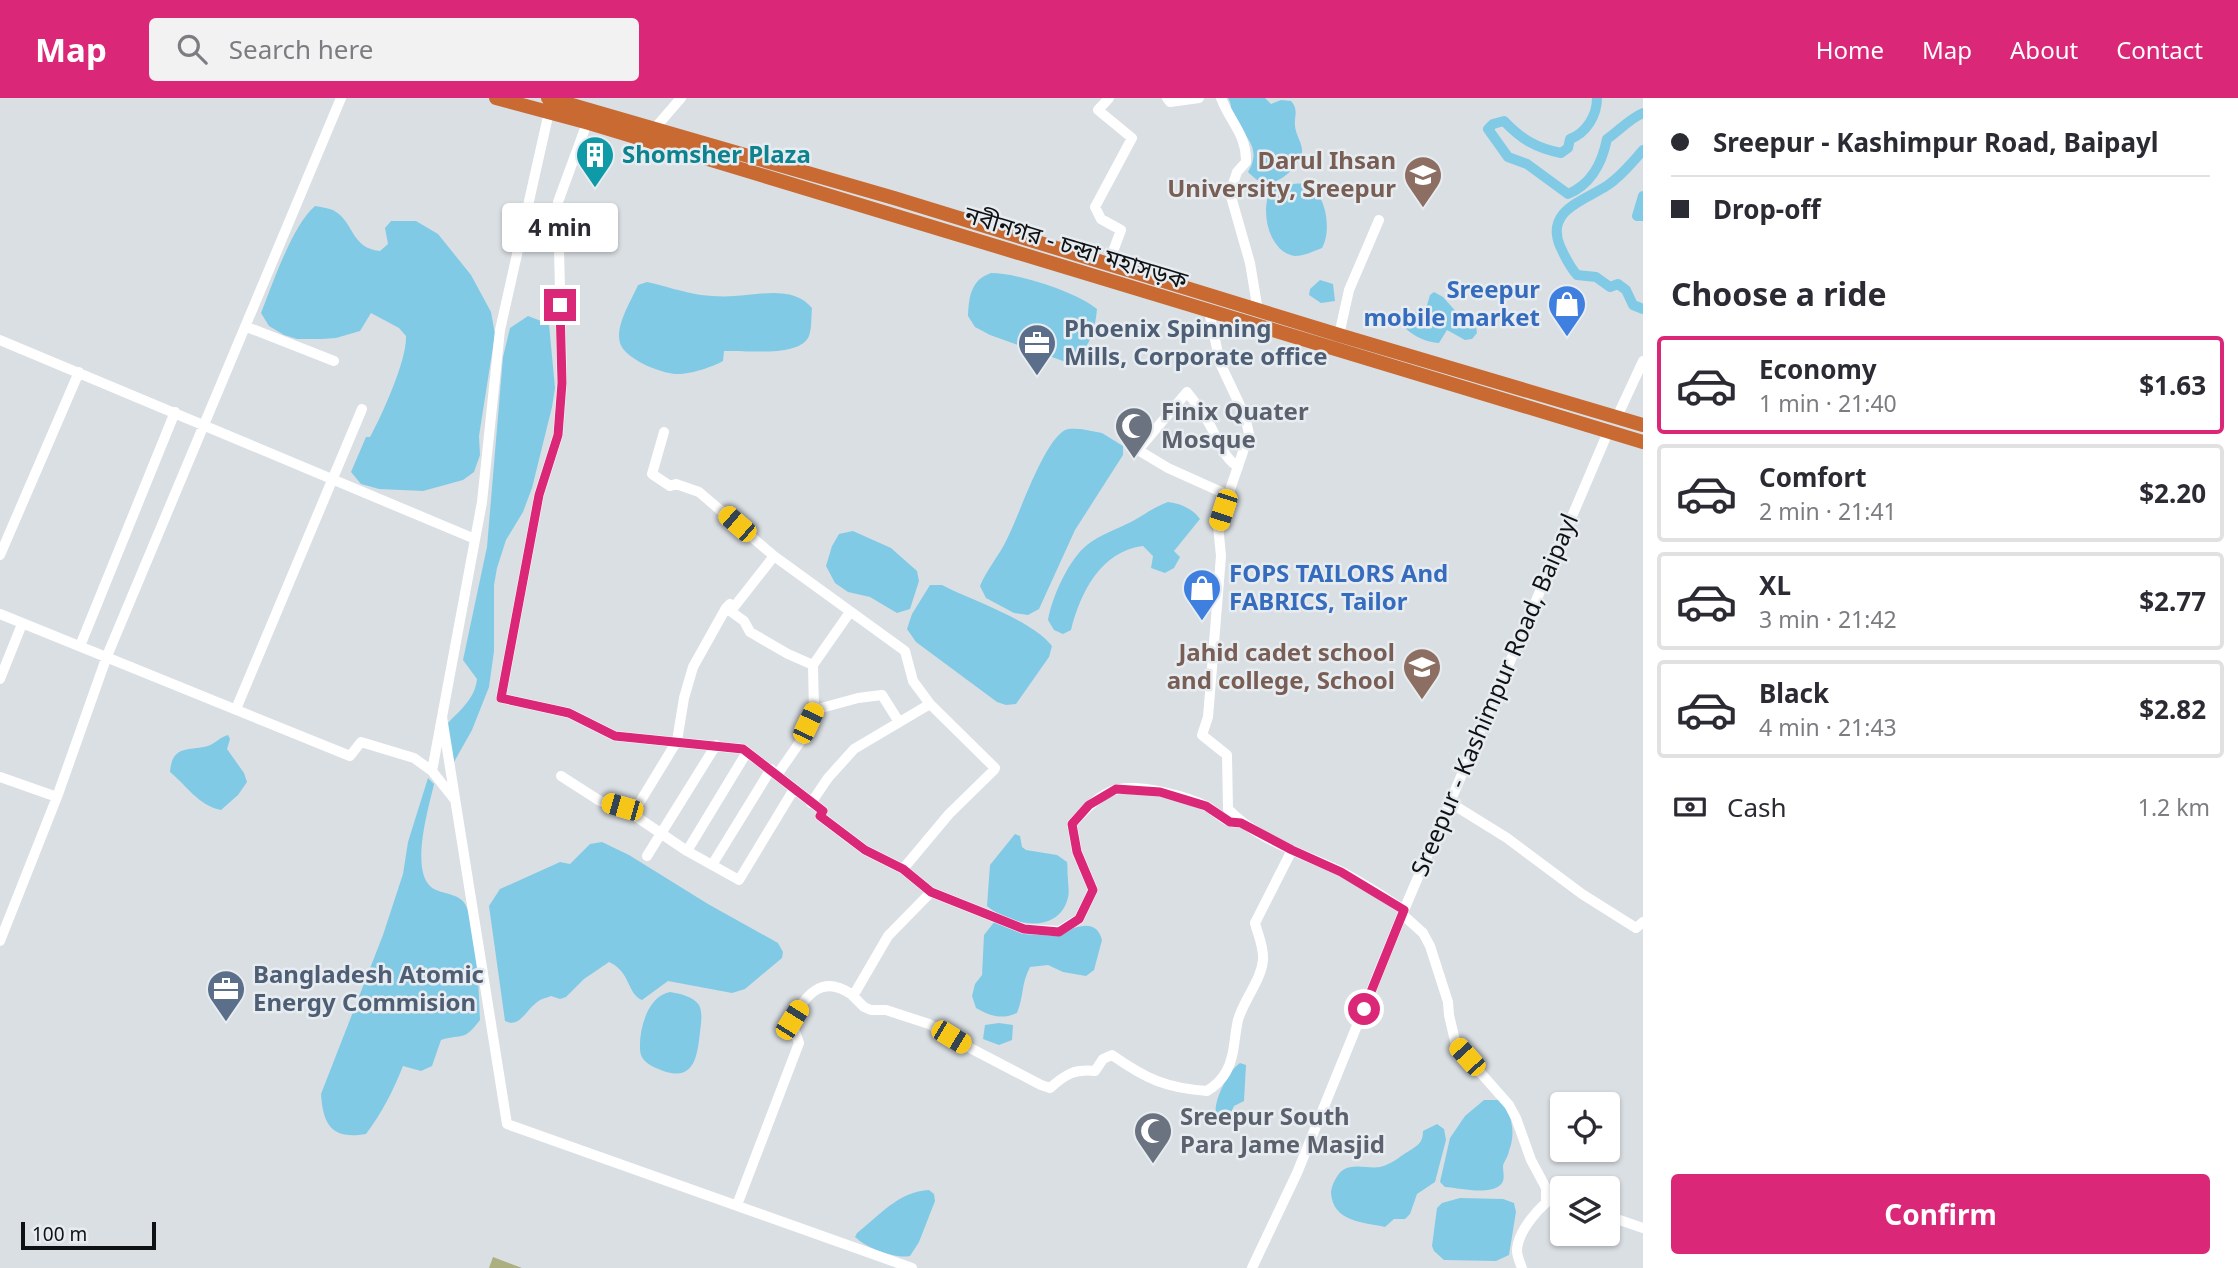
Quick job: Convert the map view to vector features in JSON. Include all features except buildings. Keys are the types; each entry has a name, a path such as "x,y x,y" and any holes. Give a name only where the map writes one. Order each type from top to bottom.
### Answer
{"highway":[{"name":"নবীনগর - চন্দ্রা মহাসড়ক","path":"496,98 548,105 655,128 1643,425"},
{"name":"নবীনগর - চন্দ্রা মহাসড়ক","path":"548,105 587,123 1643,442"}],"street":[{"path":"0,941 3,927 57,797 107,656 341,98"},
{"path":"655,128 681,98"},
{"path":"1108,265 1121,230 1101,219 1095,207 1132,138 1098,110 1109,98"},
{"path":"1167,98 1170,102 1199,98"},
{"path":"1221,98 1247,147 1246,162 1237,172 1230,193 1250,262 1258,311"},
{"path":"432,771 482,502 500,330 548,105"},
{"path":"587,123 558,202 562,383 558,435 539,495 501,698 569,713 615,736 743,749 823,811 820,816 865,850 903,869 931,892 1024,929 1059,932 1079,919 1093,890 1077,852 1072,824 1089,805 1116,789 1160,792 1206,806 1230,822 1241,823"},
{"path":"1339,335 1349,290 1379,220"},
{"path":"1209,311 1220,363 1245,416 1249,434 1218,525 1221,556 1218,598 1208,716 1202,735 1227,755 1228,809 1241,823 1341,872 1403,912 1423,933 1430,946 1448,1002 1456,1045 1509,1105 1531,1160 1546,1188 1546,1201"},
{"path":"247,327 334,361"},
{"path":"0,340 475,539"},
{"path":"1617,417 1643,360"},
{"path":"0,555 79,372"},
{"path":"1228,495 1167,468 1138,450 1187,392 1204,415 1220,446 1238,467"},
{"path":"236,709 362,409"},
{"path":"80,646 175,412"},
{"path":"664,432 652,474 670,486 676,484 699,492 774,556 905,651 913,681 930,704 995,768 949,814 903,869"},
{"name":"Sreepur - Kashimpur Road, Baipayl","path":"1252,1268 1297,1173 1449,802 1608,432"},
{"path":"632,815 677,741 684,698 693,667 726,608 730,604 734,607 774,556"},
{"path":"726,608 744,621 750,632 813,665"},
{"path":"712,865 774,772 802,739 814,710 813,665 850,612"},
{"path":"0,614 350,756 361,742 414,758 432,771 455,801"},
{"path":"0,679 22,624"},
{"path":"814,710 858,698 882,695 899,722"},
{"path":"811,803 828,778 854,749 930,704"},
{"path":"442,717 507,1124 912,1268"},
{"path":"647,856 716,745"},
{"path":"687,851 747,752"},
{"path":"561,776 600,801 622,807 661,835 738,880 794,789"},
{"path":"0,777 57,797"},
{"path":"1449,802 1507,838 1582,894 1636,928 1643,922"},
{"path":"737,1205 799,1043 792,1020 801,1005 821,986 837,985 864,1007 886,1010 929,1024 1050,1088 1068,1073 1081,1069 1096,1071 1103,1059 1112,1055 1135,1071 1163,1085 1207,1091 1219,1083 1228,1070 1238,1018 1261,970 1263,950 1255,923 1292,850"},
{"path":"851,994 856,991 888,936 931,892"},
{"path":"1522,1268 1517,1251 1527,1224 1550,1199"},
{"path":"1620,1220 1643,1228"}],"green space":[{"path":"493,1257 522,1268 489,1268"}],"water":[{"path":"1228,98 1265,98 1271,104 1281,100 1291,101 1296,110 1296,130 1302,152 1289,173 1278,180 1264,183 1248,172 1254,155 1250,141 1232,112"},
{"path":"1292,184 1311,187 1322,202 1327,222 1322,248 1298,256 1286,253 1278,247 1268,228 1266,216 1266,205 1273,187"},
{"path":"315,206 333,210 340,215 358,240 370,249 380,251 388,244 385,228 391,221 416,221 438,234 471,275 491,312 495,334 479,436 480,455 474,472 463,480 423,491 379,489 361,484 351,472 366,437 370,437 381,415 398,373 406,336 399,328 371,313 360,331 336,338 297,339 269,326 261,313 291,240"},
{"path":"991,273 1016,276 1047,285 1076,296 1097,309 1089,342 1079,355 1063,361 975,327 968,316 970,295 975,284"},
{"path":"1320,280 1333,284 1335,301 1321,303 1309,295 1310,289"},
{"path":"647,282 705,295 775,293 795,296 812,308 809,336 804,343 783,350 724,351 723,361 694,372 676,374 661,371 636,360 620,343 620,329 628,306 638,285"},
{"path":"1434,292 1443,297 1460,316 1476,326 1477,333 1472,339 1465,340 1447,330 1439,343 1421,338 1405,328 1404,322 1410,312 1425,312 1430,295"},
{"path":"528,316 549,324 555,388 552,407 532,488 523,512 506,540 497,568 494,585 494,651 489,687 472,730 454,762 447,724 470,698 477,679 463,660 487,547 503,357 510,328"},
{"path":"1081,429 1102,433 1123,446 1123,455 1075,530 1039,609 1028,615 1014,613 986,598 980,586 1007,539 1048,449 1065,430"},
{"path":"1168,502 1186,507 1200,519 1174,551 1180,557 1174,568 1165,573 1151,568 1153,556 1143,546 1115,556 1104,565 1087,588 1071,630 1063,634 1054,630 1048,620 1053,601 1062,579 1080,551 1097,538"},
{"path":"853,531 891,548 917,571 919,581 910,609 897,613 870,597 848,592 835,583 826,566 832,546 839,534"},
{"path":"930,585 942,585 1017,619 1052,646 1049,657 1016,704 997,702 916,642 907,629 912,614"},
{"path":"228,735 230,739 227,749 247,782 238,795 221,810 199,800 170,772 171,763 178,753 208,746"},
{"path":"428,778 434,784 422,841 423,872 427,883 436,890 458,897 467,908 475,947 480,1020 463,1036 441,1040 432,1066 421,1071 403,1066 387,1102 366,1134 345,1135 337,1132 327,1122 321,1094 383,935 403,874 408,842"},
{"path":"1015,834 1020,836 1022,847 1026,850 1057,855 1067,862 1068,898 1061,912 1042,923 1018,922 987,906 990,865"},
{"path":"602,842 629,855 778,943 783,952 782,958 745,989 732,993 668,981 642,1000 634,993 621,971 609,962 584,979 566,997 560,999 551,996 543,999 519,1020 510,1023 505,1021 489,906 500,889 560,862 570,864 590,844"},
{"path":"995,921 1025,932 1044,935 1077,927 1092,927 1098,931 1102,940 1094,970 1086,976 1063,972 1048,965 1030,967 1017,1013 1001,1017 981,1011 976,1008 972,996 975,984 982,975 984,935"},
{"path":"670,992 693,999 699,1005 701,1015 695,1060 691,1067 678,1073 653,1066 645,1061 640,1053 641,1032 646,1014 656,1000"},
{"path":"985,1025 1013,1025 1012,1040 999,1045 983,1039"},
{"path":"1240,1063 1246,1065 1244,1101 1234,1106 1230,1115 1223,1117 1216,1114 1219,1094"},
{"path":"1484,1100 1501,1100 1512,1124 1512,1138 1503,1166 1503,1182 1494,1189 1487,1190 1445,1187 1440,1182 1450,1138 1465,1116"},
{"path":"1437,1124 1444,1129 1446,1140 1435,1182 1417,1194 1410,1214 1405,1219 1394,1219 1385,1227 1350,1219 1337,1210 1331,1193 1341,1172 1351,1167 1380,1167 1388,1164 1417,1145 1421,1141 1423,1131"},
{"path":"929,1190 934,1194 935,1201 919,1242 910,1256 881,1252 855,1237 899,1200 918,1191"},
{"path":"1460,1198 1503,1199 1514,1203 1516,1212 1509,1255 1496,1261 1444,1260 1434,1251 1432,1246 1437,1208 1442,1203"}],"waterway":[{"path":"1597,98 1590,123 1581,133 1570,139 1568,148 1561,153 1530,142 1504,121 1493,124 1488,129 1508,157 1527,164 1568,194 1584,185 1595,172 1607,139 1643,113"},
{"path":"1643,150 1613,181 1569,208 1562,215 1557,234 1565,258 1577,275 1596,277 1610,287 1618,284 1626,290 1633,305 1643,309"},
{"path":"1643,196 1637,216 1643,216"}],"place":[{"name":"Shomsher Plaza","path":"595,189"},
{"name":"Darul Ihsan University, Sreepur","path":"1423,209"},
{"name":"Sreepur mobile market","path":"1567,338"},
{"name":"Phoenix Spinning Mills, Corporate office","path":"1037,377"},
{"name":"Finix Quater Mosque","path":"1134,460"},
{"name":"FOPS TAILORS And FABRICS, Tailor","path":"1202,622"},
{"name":"Jahid cadet school and college, School","path":"1422,701"},
{"name":"Bangladesh Atomic Energy Commision","path":"226,1023"},
{"name":"Sreepur South Para Jame Masjid","path":"1153,1165"}],"route":[{"path":"560,305 562,383 558,435 539,495 501,698 569,713 615,736 743,749 823,811 820,816 865,850 903,869 931,892 1024,929 1059,932 1079,919 1093,890 1077,852 1072,824 1089,805 1116,789 1134,789 1160,792 1206,806 1234,824 1241,823 1341,872 1404,910 1364,1009"}]}
